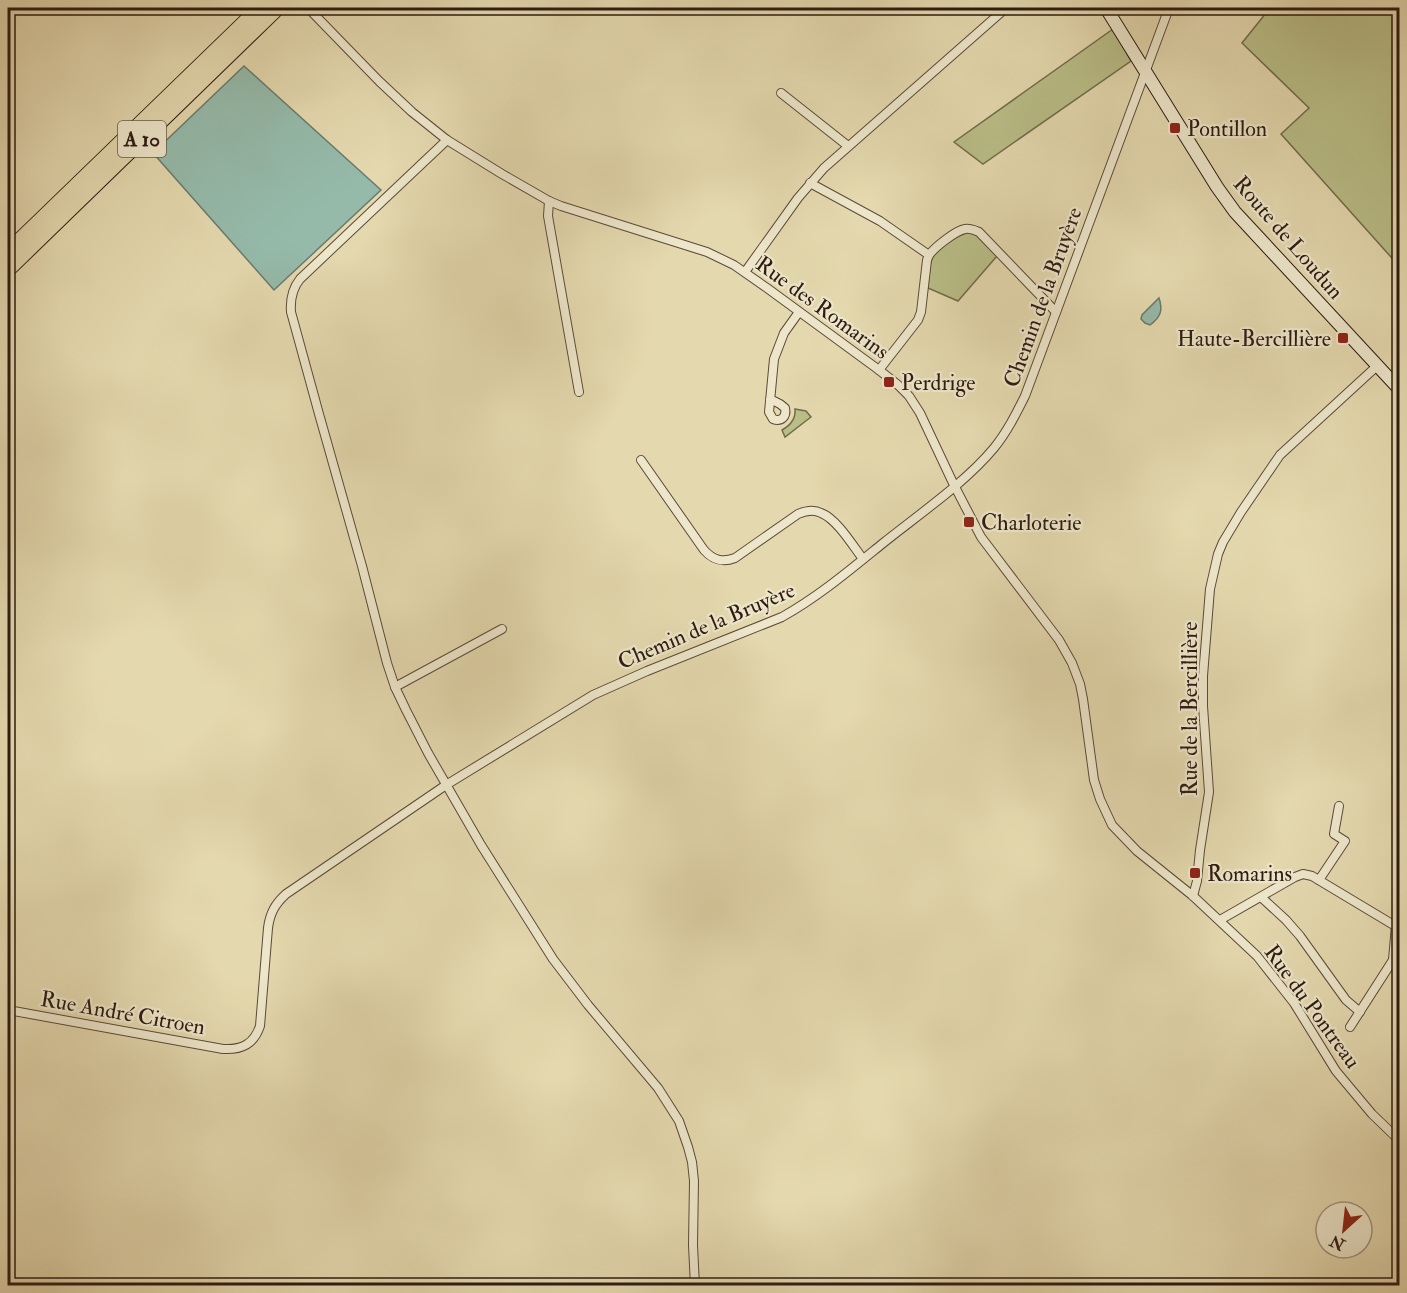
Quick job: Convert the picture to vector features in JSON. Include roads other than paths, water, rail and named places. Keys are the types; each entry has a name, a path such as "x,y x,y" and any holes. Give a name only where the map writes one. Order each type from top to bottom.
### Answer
{"highway":[{"name":"A 10","path":"8,252 260,8"},
{"name":"A 10","path":"8,269 277,8"}],"main road":[{"name":"Route de Loudun","path":"1106,8 1217,187 1235,212 1400,390"}],"street":[{"name":"Rue des Romarins","path":"308,8 397,99 447,140 549,201 721,258 745,272 902,389 915,404 954,486 987,546 1059,640 1077,673 1083,699 1094,780 1100,799 1113,825 1137,851 1194,896"},
{"path":"745,272 810,183 824,168 1006,8"},
{"name":"Chemin de la Bruyère","path":"232,1049 251,1042 260,1026 268,928 273,909 304,880 446,785 593,695 782,617 808,602 954,486 989,453 1006,430 1024,396 1169,8"},
{"path":"781,93 848,146"},
{"path":"447,140 300,279 295,286 291,312 360,555 387,663 395,687 412,723 497,873 554,959 588,1005 658,1088 679,1121 693,1172 695,1286"},
{"path":"810,183 880,220 929,255"},
{"path":"549,201 548,216 579,392"},
{"path":"879,370 918,320 929,255 936,247 959,231 968,229 979,232 1056,312"},
{"path":"770,399 772,369 777,350 784,333 799,312"},
{"name":"Rue de la Bercillière","path":"1194,896 1209,792 1203,706 1203,668 1210,589 1218,554 1240,512 1280,455 1377,366"},
{"path":"641,460 704,550 713,558 724,561 735,558 798,514 813,511 835,522 863,559"},
{"path":"395,687 502,629"},
{"path":"1319,880 1346,841 1334,834 1339,807"},
{"path":"1220,921 1299,875 1308,874 1398,925 1393,960 1350,1027"},
{"name":"Rue du Pontreau","path":"1194,896 1268,969 1294,1003 1336,1071 1372,1114 1400,1141"},
{"path":"1261,897 1300,936 1346,1000 1360,1012"},
{"name":"Rue André Citroen","path":"8,1010 232,1049"}],"place":[{"name":"Pontillon","path":"1175,128"},
{"name":"Haute-Bercillière","path":"1343,338"},
{"name":"Perdrige","path":"889,382"},
{"name":"Charloterie","path":"969,522"},
{"name":"Romarins","path":"1195,873"}]}
